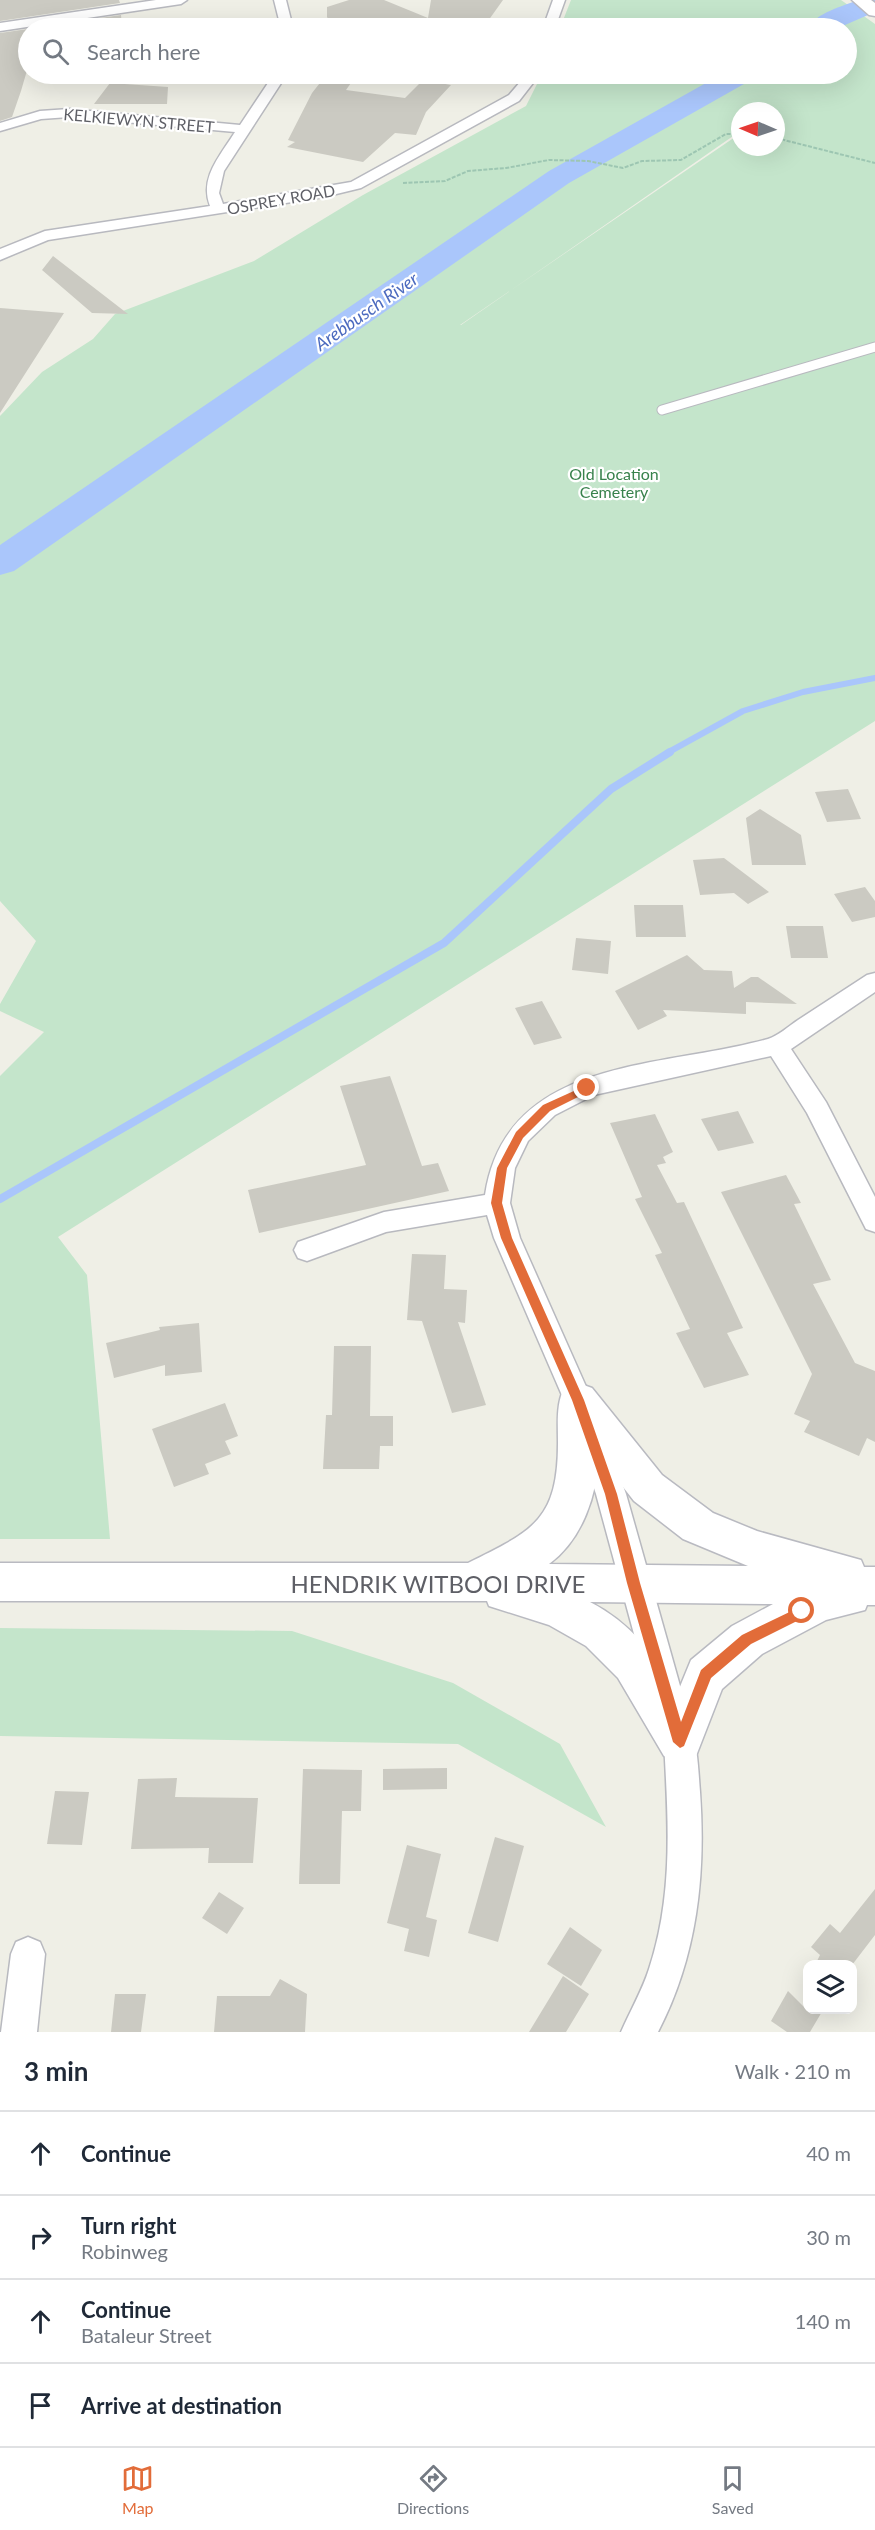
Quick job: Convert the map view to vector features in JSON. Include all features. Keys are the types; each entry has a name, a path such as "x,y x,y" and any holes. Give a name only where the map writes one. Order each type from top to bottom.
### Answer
{"main road":[{"path":"860,0 875,11"},
{"path":"578,1400 648,1488 698,1526 754,1549 875,1581"},
{"path":"471,1582 537,1549 566,1515 579,1472 578,1400"},
{"name":"HENDRIK WITBOOI DRIVE","path":"0,1582 471,1582 875,1586"},
{"path":"471,1582 574,1616 614,1641 640,1673 680,1742"},
{"path":"680,1742 706,1674 747,1640 819,1602 875,1591"}],"street":[{"path":"60,18 181,0"},
{"path":"280,0 284,18"},
{"path":"553,18 560,0"},
{"path":"0,27 18,24"},
{"path":"218,209 212,193 213,183 225,157 273,84"},
{"name":"OSPREY ROAD","path":"0,255 21,244 45,236 324,193 356,184 514,98 527,84"},
{"name":"KELKIEWYN STREET","path":"0,127 57,113 243,129"},
{"path":"639,2032 661,1985 674,1945 686,1861 680,1742 611,1494 578,1400 507,1238 497,1203 502,1168 519,1135 546,1108 587,1088 628,1077 777,1046 875,981"},
{"path":"777,1046 817,1110 875,1222"},
{"path":"307,1250 384,1222 497,1203"},
{"path":"19,2032 28,1954"}],"lane":[{"path":"662,410 875,347"}],"path":[{"path":"356,184 445,181 468,171 506,168 549,159 588,161 623,168 642,161 681,160 700,152 726,134 731,134"},
{"path":"785,140 875,163"}],"green space":[{"name":"Old Location Cemetery","path":"571,0 841,0 875,24 875,721 58,1237 87,1275 110,1539 0,1539 0,1076 44,1032 0,1011 0,1004 36,941 0,901 0,416 42,372 93,339 115,314 254,261 363,195 526,106 537,84 857,84 857,18 564,18","holes":["731,102 785,102 785,156 731,156 731,140 523,282 731,137"]},
{"path":"0,1628 292,1631 453,1683 560,1744 606,1827 458,1744 0,1736"}],"building":[{"path":"0,0 119,0 120,3 18,18 0,21"},
{"path":"349,0 384,0 428,18 328,18 327,7"},
{"path":"431,0 503,0 490,18 428,18"},
{"path":"121,15 121,18 100,18"},
{"path":"18,30 18,84 23,84 12,117 0,121 0,33"},
{"path":"109,84 168,87 167,104 94,104"},
{"path":"319,84 350,84 346,90 405,98 419,84 451,85 426,112 416,135 395,133 363,162 287,147 295,142 288,140 312,93"},
{"path":"53,256 128,314 92,313 42,270"},
{"path":"0,308 64,313 0,413"},
{"path":"848,789 861,819 827,822 815,792"},
{"path":"760,809 801,835 806,865 752,865 746,818"},
{"path":"724,858 769,892 748,904 734,893 700,895 693,860"},
{"path":"865,887 875,901 875,917 852,922 834,894"},
{"path":"634,905 683,905 686,937 636,937"},
{"path":"786,926 823,926 828,958 791,958"},
{"path":"576,938 611,941 608,974 572,970"},
{"path":"687,955 704,970 732,971 734,988 751,977 758,977 797,1004 746,1002 746,1014 663,1010 667,1016 638,1030 615,991"},
{"path":"542,1001 562,1038 534,1045 515,1008"},
{"path":"390,1076 422,1166 438,1163 449,1191 259,1233 248,1190 366,1165 340,1086"},
{"path":"738,1111 754,1143 718,1151 701,1119"},
{"path":"655,1114 673,1152 663,1157 666,1163 657,1165 677,1203 684,1202 743,1328 727,1333 749,1375 704,1388 676,1333 690,1329 655,1255 662,1253 635,1199 642,1197 610,1123"},
{"path":"786,1175 801,1203 794,1204 831,1280 813,1284 855,1363 875,1371 875,1442 867,1438 859,1456 804,1432 810,1421 794,1414 812,1374 721,1192"},
{"path":"412,1254 446,1255 444,1289 467,1290 465,1323 458,1322 486,1405 452,1413 422,1321 407,1320"},
{"path":"199,1323 202,1372 165,1376 165,1365 114,1378 106,1343 160,1330 159,1327"},
{"path":"334,1346 371,1346 370,1416 393,1416 393,1446 380,1446 379,1469 323,1469 326,1415 332,1415"},
{"path":"225,1403 238,1436 225,1441 231,1454 205,1464 209,1474 174,1487 152,1429"},
{"path":"447,1768 447,1789 383,1790 383,1769"},
{"path":"303,1769 362,1770 361,1811 342,1811 340,1884 299,1884"},
{"path":"177,1778 175,1797 258,1798 253,1863 208,1863 209,1848 131,1849 138,1779"},
{"path":"55,1791 89,1792 82,1845 47,1844"},
{"path":"495,1837 524,1846 498,1942 468,1933"},
{"path":"407,1845 441,1854 426,1917 437,1920 429,1957 404,1951 409,1929 387,1923"},
{"path":"875,1889 875,1935 856,1960 818,1960 820,1955 811,1947 830,1924 840,1933"},
{"path":"219,1892 244,1908 227,1934 202,1918"},
{"path":"570,1927 602,1950 581,1986 547,1964"},
{"path":"563,1976 589,1994 566,2032 529,2032"},
{"path":"280,1979 307,1994 305,2032 214,2032 217,1996 270,1996"},
{"path":"788,1991 803,2006 803,2014 821,2014 810,2032 787,2032 771,2021"},
{"path":"115,1994 146,1994 141,2032 111,2032"}],"waterway":[{"name":"Arebbusch River","path":"838,18 875,3"},
{"name":"Arebbusch River","path":"0,563 559,177 723,84"},
{"path":"667,753 743,711 803,692 875,678"},
{"path":"0,1199 444,943 611,789 670,752"}],"route":[{"path":"587,1088 546,1108 519,1135 502,1168 497,1203 507,1238 578,1400 611,1494 680,1742 706,1674 747,1640 802,1611"}]}
